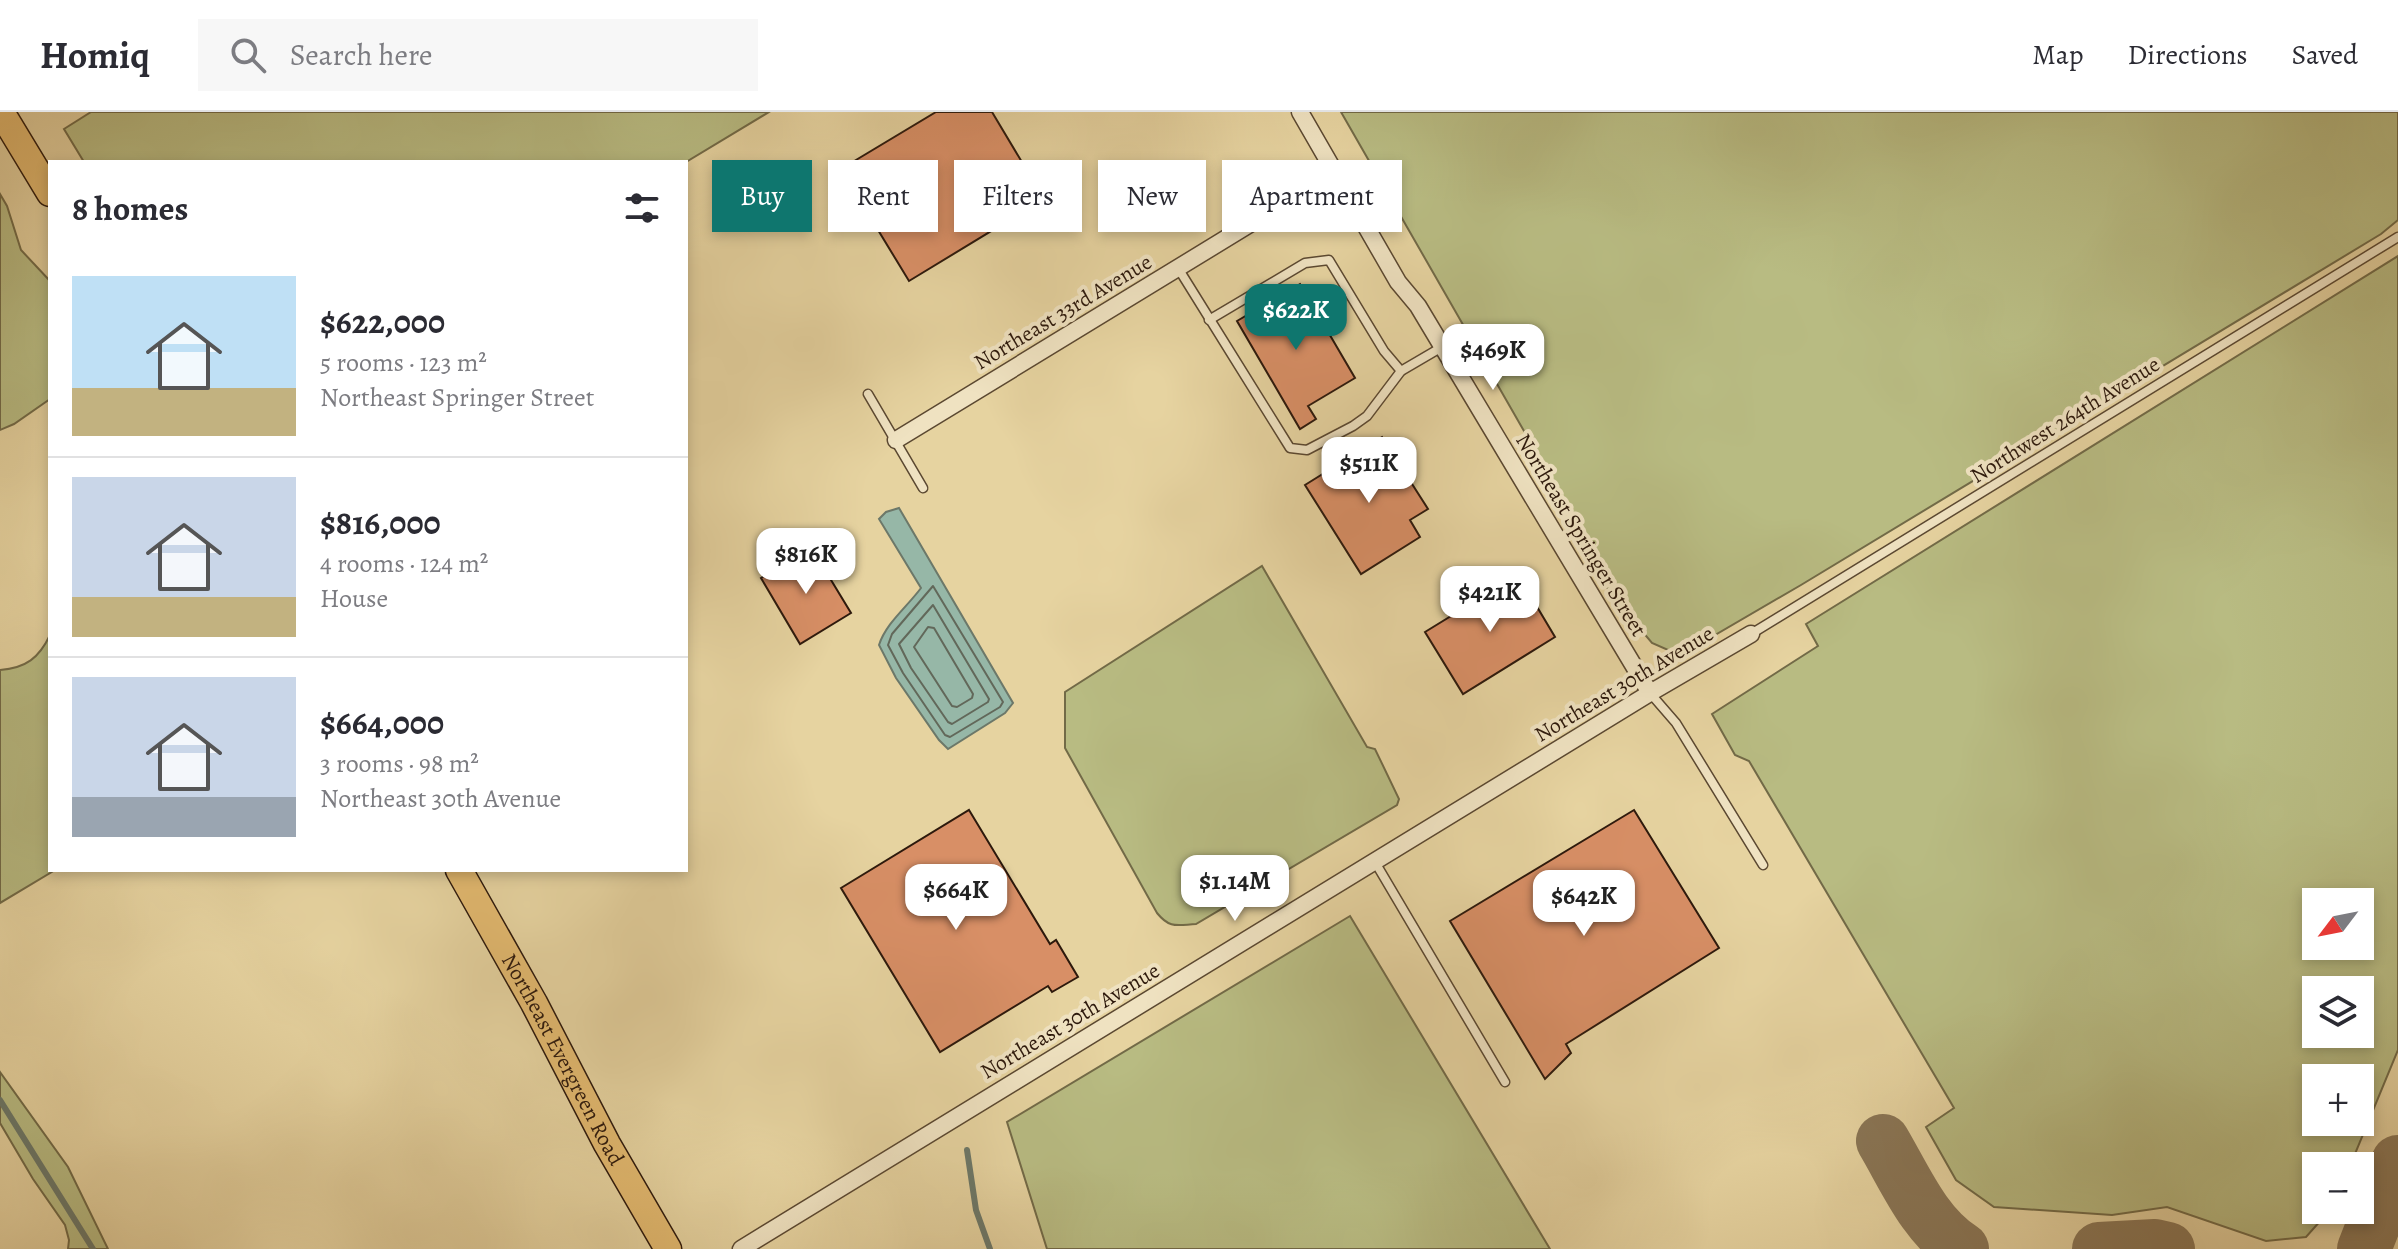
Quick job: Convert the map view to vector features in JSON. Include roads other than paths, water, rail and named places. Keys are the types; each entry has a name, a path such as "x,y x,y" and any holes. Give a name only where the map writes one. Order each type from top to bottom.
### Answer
{"main road":[{"path":"1,112 48,190"},
{"name":"Northeast Evergreen Road","path":"460,872 534,1003 607,1144 668,1249"}],"street":[{"name":"Northeast Springer Street","path":"1300,112 1328,160"},
{"name":"Northeast 33rd Avenue","path":"896,440 1237,232"},
{"name":"Northeast Springer Street","path":"1369,232 1398,282 1418,306 1650,693"},
{"name":"Northeast 30th Avenue","path":"741,1249 1751,634"}],"lane":[{"name":"Northwest 264th Avenue","path":"1751,634 2398,237"},
{"path":"1209,320 1305,263 1329,260 1384,351 1401,371"},
{"path":"1178,268 1290,448 1307,450 1353,426 1367,416 1401,371 1442,346"},
{"path":"868,394 923,488"},
{"path":"1650,693 1676,723 1763,865"},
{"path":"1374,862 1505,1082"}],"water":[{"path":"899,508 1013,703 1005,713 948,749 896,678 879,645 892,622 921,588 879,519 886,512"}],"waterway":[{"path":"0,1100 93,1249"},
{"path":"967,1150 976,1210 990,1249"}]}
